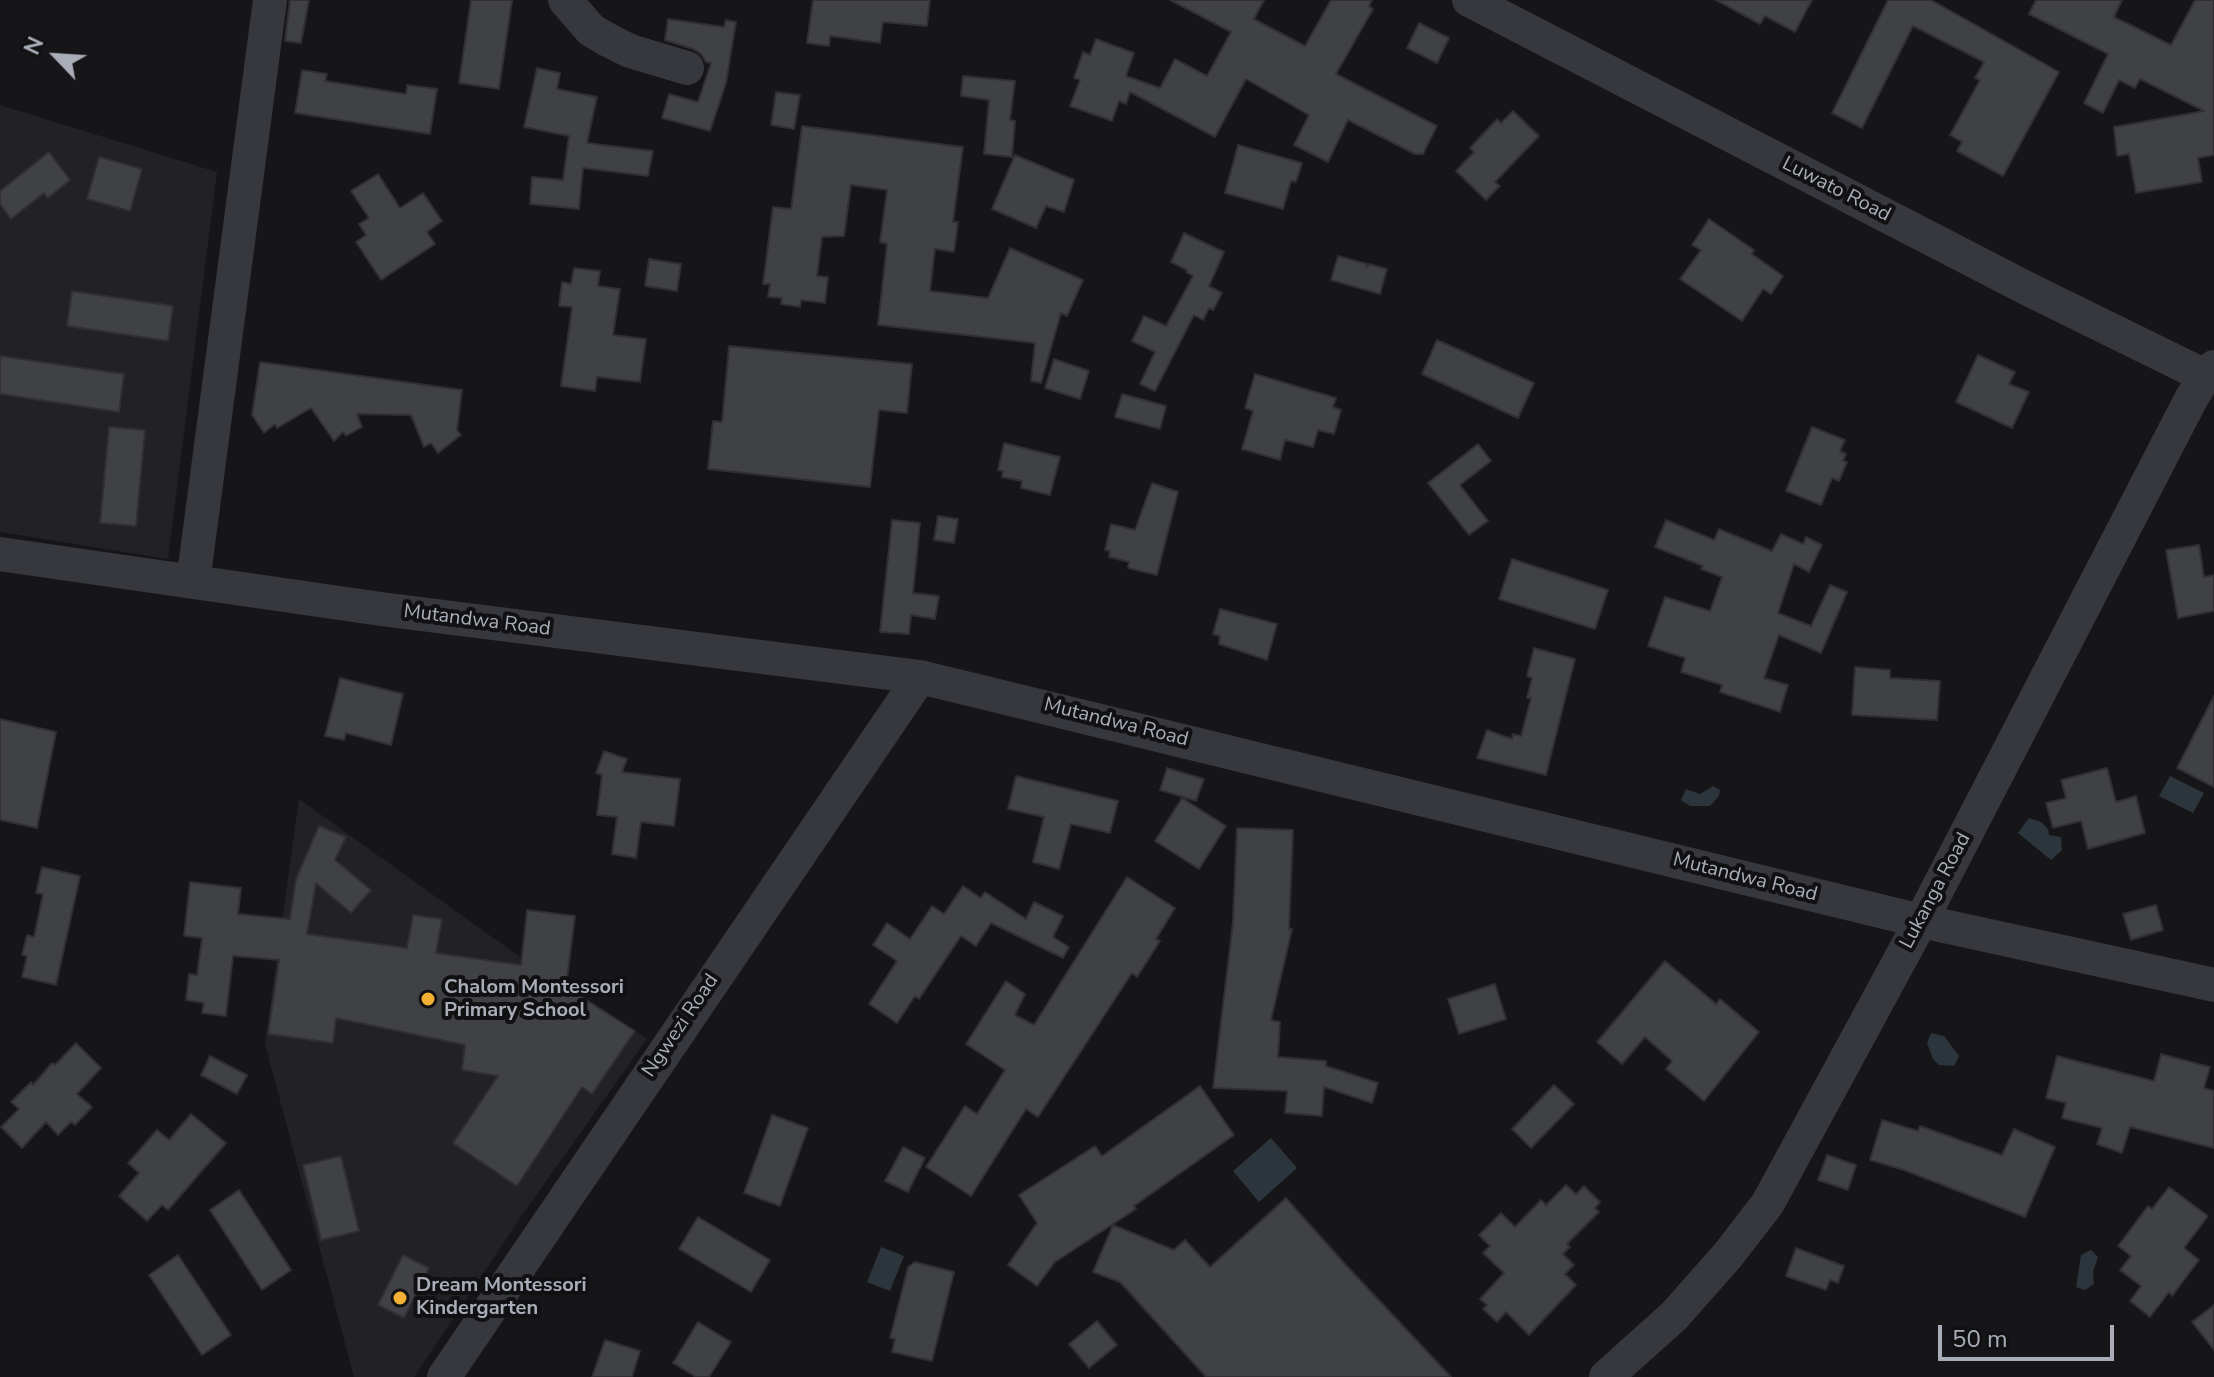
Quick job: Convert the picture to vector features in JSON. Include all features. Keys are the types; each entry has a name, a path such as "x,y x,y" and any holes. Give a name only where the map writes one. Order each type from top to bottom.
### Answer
{"street":[{"path":"193,582 270,0"},
{"path":"565,0 591,30 608,40 687,68"},
{"name":"Luwato Road","path":"1469,0 2014,282 2209,372"},
{"name":"Lukanga Road","path":"1606,1377 1674,1316 1728,1255 1768,1203 1921,921 2209,372"},
{"name":"Mutandwa Road","path":"0,554 381,609 920,677 1921,921 2214,985"},
{"name":"Ngwezi Road","path":"444,1377 920,677"}],"shaded area":[{"path":"0,105 217,172 168,559 0,532"},
{"path":"2170,776 2204,793 2193,813 2159,796"},
{"path":"1713,786 1720,790 1710,806 1690,806 1681,800 1686,789 1700,794"},
{"name":"Chalom Montessori Primary School","path":"299,799 534,967 647,1039 520,1218 414,1377 354,1377 265,1044"},
{"path":"2029,818 2041,822 2049,835 2061,837 2062,850 2051,860 2018,833"},
{"path":"1931,1033 1944,1036 1959,1056 1954,1066 1939,1065 1933,1059 1927,1043"},
{"path":"1271,1138 1297,1168 1259,1202 1233,1171"},
{"path":"881,1247 904,1256 890,1291 867,1282"},
{"path":"2091,1250 2098,1257 2093,1272 2094,1284 2085,1290 2076,1287 2081,1255"}],"building":[{"path":"290,0 309,0 301,43 285,41"},
{"path":"471,0 512,0 499,89 459,83"},
{"path":"813,0 930,0 927,26 883,22 880,43 830,36 829,46 807,43"},
{"path":"1170,0 1264,0 1254,19 1305,46 1331,0 1372,0 1369,6 1373,9 1336,74 1437,126 1423,154 1415,154 1348,120 1328,162 1294,145 1309,115 1246,79 1215,137 1130,92 1126,104 1119,101 1112,121 1070,106 1080,80 1074,78 1083,52 1090,55 1096,39 1134,53 1126,76 1160,88 1175,59 1207,76 1231,32"},
{"path":"1716,0 1812,0 1795,32 1765,16 1760,24"},
{"path":"1888,0 1931,0 2059,72 2003,176 1957,151 1962,142 1950,135 1980,80 1975,78 1984,62 1913,26 1862,128 1832,113"},
{"path":"2036,0 2122,0 2114,17 2171,45 2195,0 2214,0 2214,155 2198,158 2202,182 2136,193 2129,154 2117,156 2114,127 2204,111 2140,79 2135,88 2119,80 2103,113 2084,103 2108,54 2029,14"},
{"path":"668,19 724,27 726,20 736,22 726,83 710,131 662,118 669,94 698,102 711,63 693,49 665,40"},
{"path":"1419,23 1449,38 1437,63 1407,48"},
{"path":"537,68 560,73 557,89 597,97 587,143 653,151 648,176 583,168 579,209 530,204 532,177 563,180 569,136 524,127"},
{"path":"302,70 327,74 325,81 406,94 407,85 437,89 430,134 295,113"},
{"path":"963,76 1015,81 1010,120 1015,121 1012,157 984,154 989,100 961,96"},
{"path":"776,92 800,95 794,129 771,125"},
{"path":"1513,111 1539,136 1495,182 1500,186 1486,200 1456,171 1474,152 1470,148 1497,119 1501,123"},
{"path":"802,126 963,147 953,222 958,222 954,252 935,249 930,291 988,298 1010,248 1083,280 1067,316 1061,313 1041,383 1031,381 1035,343 878,325 887,244 880,242 887,190 851,185 844,236 822,237 817,276 828,277 825,303 801,300 800,307 781,304 782,298 768,297 770,284 763,284 773,207 791,209"},
{"path":"1238,145 1302,163 1296,182 1291,181 1283,209 1225,193"},
{"path":"49,152 70,180 48,198 44,193 11,219 0,204 0,191"},
{"path":"1015,155 1074,180 1064,212 1046,206 1036,228 992,209"},
{"path":"99,157 142,169 130,211 87,199"},
{"path":"378,174 400,208 423,193 442,221 427,232 435,244 381,280 356,242 366,235 359,224 369,218 351,191"},
{"path":"1709,219 1754,250 1752,254 1783,276 1771,294 1763,289 1742,321 1680,279 1701,250 1692,245"},
{"path":"1184,233 1224,252 1209,286 1222,293 1213,310 1209,308 1203,320 1194,315 1155,391 1140,384 1155,352 1132,341 1144,316 1166,326 1193,276 1171,262"},
{"path":"1338,256 1367,264 1366,267 1369,264 1387,269 1380,294 1331,280"},
{"path":"649,259 681,264 677,291 645,286"},
{"path":"574,268 600,271 598,286 620,289 613,335 646,339 640,382 597,377 595,391 561,386 572,307 559,306 562,282 571,284"},
{"path":"72,291 173,306 168,341 67,326"},
{"path":"1437,340 1534,383 1518,418 1422,374"},
{"path":"729,346 912,364 907,413 879,410 870,487 708,469 713,421 722,422"},
{"path":"1978,355 2015,372 2009,384 2029,392 2012,428 1956,402"},
{"path":"0,356 124,374 119,412 0,394"},
{"path":"1054,359 1089,371 1080,399 1045,388"},
{"path":"260,362 462,390 457,430 461,435 438,453 431,443 424,447 411,415 357,414 362,427 346,436 343,432 334,441 311,408 277,428 275,424 264,433 252,415"},
{"path":"1255,374 1336,398 1333,407 1341,410 1334,434 1318,430 1313,447 1285,440 1280,460 1242,449 1253,411 1245,408"},
{"path":"1122,394 1166,406 1160,429 1115,417"},
{"path":"109,427 145,430 136,526 100,523"},
{"path":"1812,427 1845,440 1840,451 1846,454 1843,461 1847,462 1839,481 1832,478 1821,505 1786,491"},
{"path":"1004,443 1060,457 1050,495 1021,488 1022,481 1002,477 1003,471 998,470"},
{"path":"1478,444 1491,461 1460,485 1488,521 1469,535 1428,483"},
{"path":"1152,483 1178,492 1157,575 1128,568 1129,562 1109,557 1110,551 1105,550 1111,524 1135,530"},
{"path":"938,516 958,519 954,543 934,540"},
{"path":"892,520 920,523 913,593 939,596 935,619 911,615 909,634 880,632"},
{"path":"1666,520 1714,540 1719,529 1772,551 1781,534 1803,544 1806,537 1822,545 1809,572 1794,564 1778,613 1811,626 1830,585 1847,592 1821,653 1779,635 1764,678 1788,685 1780,712 1720,692 1722,685 1681,672 1685,658 1648,646 1665,597 1710,611 1722,577 1655,547"},
{"path":"2199,545 2204,577 2214,575 2214,611 2178,618 2166,550"},
{"path":"1512,559 1608,590 1595,629 1499,599"},
{"path":"1220,609 1277,624 1267,660 1219,644 1220,636 1213,634"},
{"path":"1534,648 1575,659 1546,775 1477,758 1487,730 1512,739 1513,734 1521,736 1531,698 1527,698 1532,678 1527,676"},
{"path":"1855,667 1890,670 1890,678 1940,681 1937,720 1852,715"},
{"path":"340,678 403,694 391,745 346,733 344,740 325,736"},
{"path":"2214,696 2214,787 2177,768"},
{"path":"0,719 56,732 37,828 0,820"},
{"path":"604,751 627,759 622,772 680,779 674,826 641,822 636,858 612,854 617,817 597,815 602,775 596,773"},
{"path":"1167,768 1204,779 1196,801 1160,790"},
{"path":"2107,768 2116,802 2136,796 2145,833 2088,849 2081,821 2053,828 2046,803 2066,798 2061,780"},
{"path":"1016,776 1118,801 1110,833 1071,824 1059,869 1033,862 1044,817 1008,809"},
{"path":"1182,798 1226,826 1199,869 1155,841"},
{"path":"319,826 346,837 335,860 371,890 351,913 316,883 307,934 407,948 413,915 442,919 436,953 521,965 527,910 575,916 566,987 635,1031 592,1094 582,1087 517,1186 453,1143 498,1076 462,1070 465,1045 336,1018 333,1043 268,1034 279,960 233,956 226,1016 202,1013 204,1003 186,1000 189,974 197,975 202,938 184,936 190,882 241,888 238,914 290,919 296,879"},
{"path":"1237,828 1293,830 1289,929 1292,929 1271,1020 1280,1022 1278,1057 1326,1061 1326,1066 1378,1083 1372,1103 1324,1087 1322,1116 1285,1113 1287,1091 1213,1088 1233,922"},
{"path":"42,867 80,876 56,985 22,977 27,956 22,955 27,935 34,937 43,894 36,893"},
{"path":"1127,877 1175,908 1156,939 1160,941 1137,977 1132,973 1038,1117 1026,1109 971,1196 926,1167 965,1106 977,1114 1005,1070 966,1044 1006,981 1025,994 1015,1015 1034,1025"},
{"path":"963,886 981,898 985,892 1026,919 1034,902 1063,916 1053,937 1069,947 1063,958 991,923 976,946 961,936 919,999 915,996 897,1023 869,1004 897,961 873,945 887,923 910,939 932,906 944,914"},
{"path":"2156,905 2163,930 2131,940 2123,914"},
{"path":"1665,961 1716,1004 1720,999 1759,1032 1704,1101 1666,1069 1672,1061 1645,1037 1622,1064 1597,1042"},
{"path":"1495,984 1506,1019 1459,1034 1448,999"},
{"path":"76,1043 101,1068 77,1094 92,1107 75,1125 71,1122 58,1135 46,1122 22,1148 1,1127 19,1109 11,1102"},
{"path":"2161,1054 2210,1067 2204,1088 2214,1091 2214,1148 2130,1127 2122,1153 2097,1144 2102,1128 2062,1118 2066,1103 2046,1098 2057,1056 2154,1081"},
{"path":"210,1056 247,1075 237,1094 201,1075"},
{"path":"1554,1085 1574,1104 1531,1148 1512,1129"},
{"path":"1200,1086 1234,1135 1134,1206 1136,1209 1055,1262 1037,1286 1008,1265 1037,1223 1019,1195 1095,1146 1102,1156"},
{"path":"191,1114 226,1143 168,1210 162,1205 147,1221 119,1196 139,1173 128,1163 157,1130 169,1140"},
{"path":"772,1115 808,1128 780,1206 744,1193"},
{"path":"1882,1120 1918,1131 1920,1126 2002,1155 2014,1129 2055,1147 2025,1217 1870,1160"},
{"path":"903,1147 925,1158 908,1192 885,1181"},
{"path":"1827,1155 1856,1165 1848,1190 1818,1180"},
{"path":"341,1156 359,1231 321,1240 303,1165"},
{"path":"1566,1185 1576,1194 1584,1186 1600,1202 1595,1208 1599,1212 1567,1244 1570,1247 1563,1254 1574,1265 1565,1274 1576,1285 1529,1335 1506,1312 1497,1322 1483,1309 1487,1305 1480,1299 1504,1273 1483,1253 1490,1246 1479,1235 1501,1213 1515,1227 1541,1200 1546,1205"},
{"path":"2169,1187 2208,1216 2184,1248 2199,1260 2172,1296 2169,1292 2150,1317 2130,1301 2141,1286 2120,1270 2131,1256 2118,1246 2148,1206 2152,1209"},
{"path":"239,1190 291,1270 262,1290 210,1210"},
{"path":"1286,1198 1451,1377 1206,1377 1120,1282 1093,1272 1113,1225 1174,1250 1185,1240 1210,1267"},
{"path":"698,1217 770,1260 751,1292 679,1249"},
{"path":"1796,1248 1844,1266 1838,1283 1830,1280 1826,1290 1786,1276"},
{"path":"178,1255 231,1335 202,1355 149,1275"},
{"path":"403,1255 429,1268 404,1318 378,1305"},
{"path":"915,1262 954,1272 932,1361 892,1352 895,1339 890,1338 908,1267"},
{"path":"2214,1305 2214,1350 2192,1322"},
{"path":"1097,1321 1117,1345 1089,1368 1069,1344"},
{"path":"698,1322 731,1342 709,1377 696,1377 673,1363"},
{"path":"605,1340 640,1351 632,1377 592,1377"}],"place":[{"name":"Chalom Montessori Primary School","path":"428,999"},
{"name":"Dream Montessori Kindergarten","path":"400,1298"}]}
